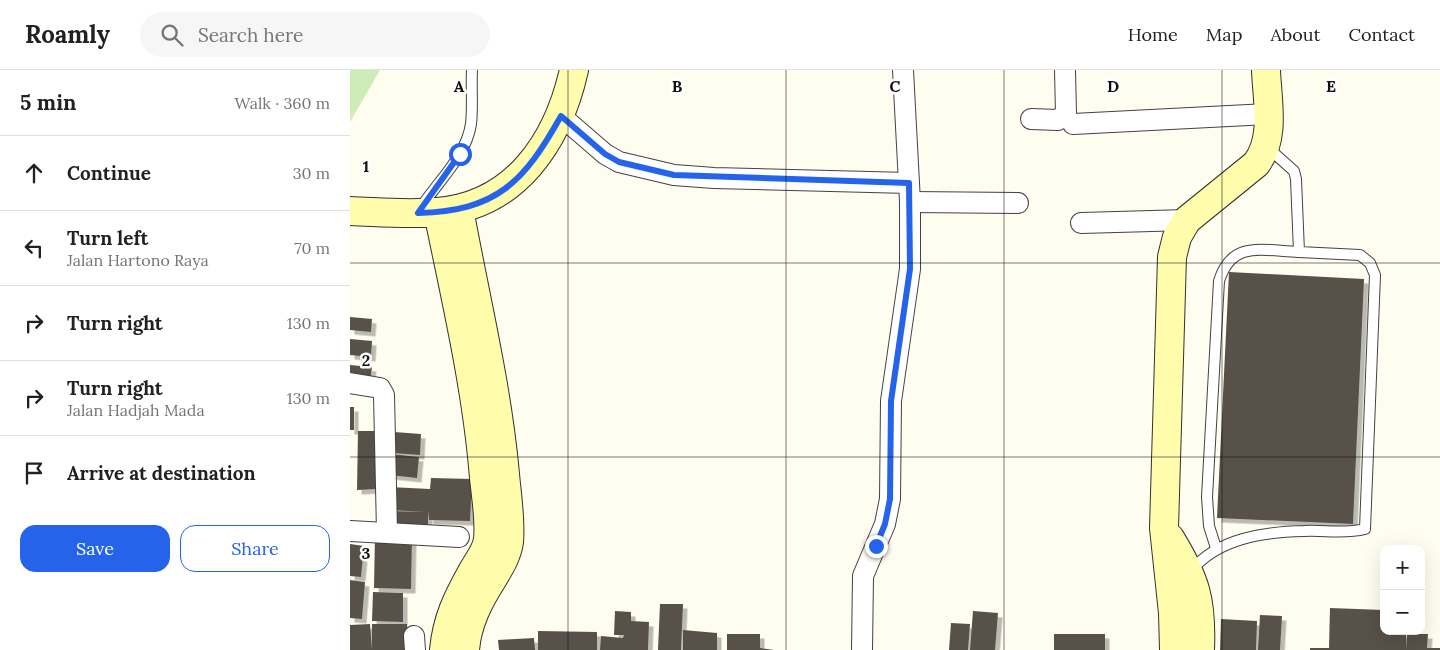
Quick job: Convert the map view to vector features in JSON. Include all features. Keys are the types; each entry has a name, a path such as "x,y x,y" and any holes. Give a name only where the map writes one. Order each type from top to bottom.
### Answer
{"street":[{"path":"350,211 438,211 484,202 503,190 525,170 548,139 561,116 574,70"},
{"path":"862,650 863,576 885,524 890,499 891,401 910,269 909,193 903,70"},
{"path":"1031,119 1058,120 1066,114 1065,70"},
{"path":"1187,647 1172,595 1164,528 1172,257 1177,237 1187,220 1256,164 1266,146 1268,114 1266,70"},
{"path":"1074,124 1268,114"},
{"path":"561,116 605,154 619,162 674,175 1018,203"},
{"path":"438,211 470,374 482,447 488,524 488,540 482,557 454,606 446,626 444,650"},
{"path":"438,211 491,370 502,445 509,524 509,544 501,566 473,615 467,632 465,650"},
{"path":"1081,223 1187,220"},
{"path":"350,383 380,388 384,395 387,532"},
{"path":"1164,528 1190,572 1199,608 1187,647"},
{"path":"350,531 459,537"}],"lane":[{"path":"438,211 471,124 472,70"},
{"path":"1266,146 1294,172 1296,179 1299,252"},
{"path":"1190,572 1216,548 1233,541 1302,531 1352,532 1365,529 1375,275 1370,264 1360,255 1242,250 1233,256 1223,267 1219,281 1207,497 1209,526 1216,548"}],"green space":[{"path":"350,70 380,70 350,122"}],"building":[{"path":"1229,272 1364,279 1353,524 1217,518"},
{"path":"350,317 372,319 371,332 350,330"},
{"path":"350,339 372,341 371,357 350,355"},
{"path":"350,365 372,367 370,381 350,379"},
{"path":"350,407 354,407 354,430 350,430"},
{"path":"358,431 376,431 377,489 357,490"},
{"path":"394,432 421,434 420,455 392,453"},
{"path":"391,454 419,457 417,478 389,475"},
{"path":"431,478 472,479 470,521 429,520 428,511 428,528 388,528 388,511 426,512 389,510 389,487 430,489"},
{"path":"375,535 412,536 411,589 374,588"},
{"path":"350,544 364,546 361,577 350,576"},
{"path":"350,580 365,582 362,619 350,618"},
{"path":"373,592 403,593 403,622 372,621"},
{"path":"660,604 683,604 681,650 658,650"},
{"path":"1330,608 1380,610 1380,635 1406,635 1406,650 1310,650 1310,648 1329,648"},
{"path":"615,611 631,612 631,621 649,622 648,650 600,650 601,636 623,638 624,635 614,635"},
{"path":"973,611 998,613 995,650 970,650"},
{"path":"1260,615 1282,616 1280,650 1258,650"},
{"path":"1221,619 1257,621 1256,650 1220,650"},
{"path":"951,623 970,624 968,650 949,650"},
{"path":"370,624 372,650 350,650 350,625"},
{"path":"372,624 407,624 408,650 372,650"},
{"path":"683,630 717,633 717,650 683,650"},
{"path":"538,631 597,632 597,650 538,650"},
{"path":"727,634 760,634 760,648 774,650 727,650"},
{"path":"1054,634 1105,634 1105,650 1054,650"},
{"path":"1428,634 1427,648 1440,648 1440,650 1406,650 1407,635"},
{"path":"534,638 535,650 499,650 498,640"}],"route":[{"path":"460,154 418,213 459,209 484,202 503,190 525,170 548,139 561,116 605,154 619,162 674,175 714,178 909,183 910,269 891,401 890,499 885,524 876,546"}]}
